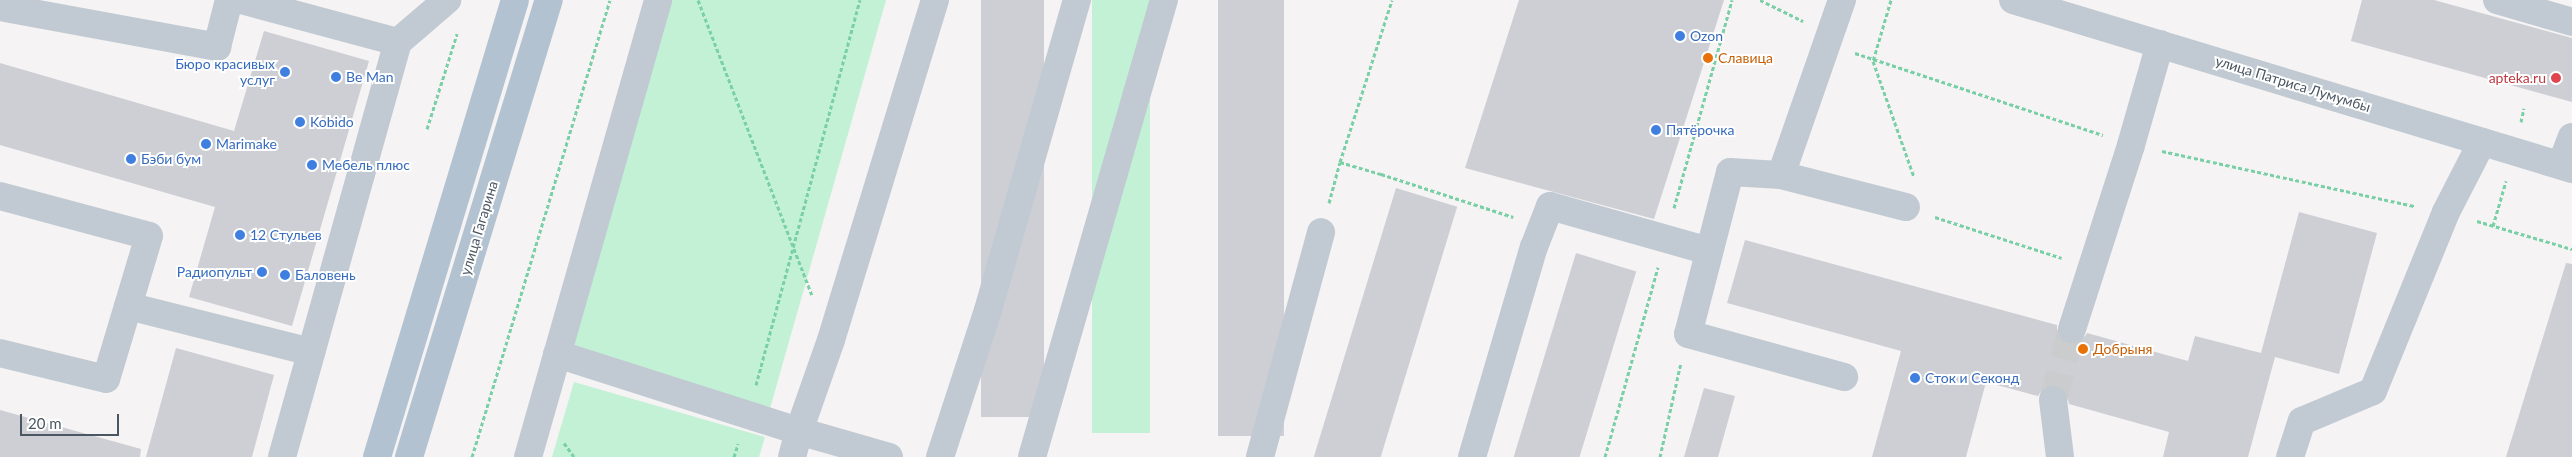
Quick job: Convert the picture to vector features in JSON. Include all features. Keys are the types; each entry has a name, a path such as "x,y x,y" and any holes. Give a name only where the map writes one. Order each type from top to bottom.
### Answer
{"main road":[{"path":"377,457 515,0"},
{"name":"улица Гагарина","path":"409,457 549,0"}],"street":[{"path":"0,7 217,47 229,0"},
{"path":"241,0 398,42"},
{"path":"282,457 398,42 447,0"},
{"path":"528,457 658,0"},
{"path":"792,457 935,0"},
{"path":"940,457 988,310 1077,0"},
{"path":"1032,457 1164,0"},
{"path":"1781,175 1842,0"},
{"name":"улица Патриса Лумумбы","path":"2013,0 2567,167"},
{"path":"2497,0 2572,22"},
{"path":"2072,329 2131,145 2160,44"},
{"path":"2567,167 2572,137"},
{"path":"2290,457 2302,421 2373,391 2446,212 2482,142"},
{"path":"1844,377 1688,334 1730,172 1781,175 1906,208"},
{"path":"0,196 149,236 106,379 0,353"},
{"path":"1472,457 1550,206 1709,251"},
{"path":"1260,457 1321,232"},
{"path":"128,306 311,352"},
{"path":"557,354 799,431 889,457"},
{"path":"2053,400 2060,457"}],"path":[{"path":"472,457 610,0"},
{"path":"698,0 830,340"},
{"path":"748,415 794,251 860,0"},
{"path":"1605,457 1732,0"},
{"path":"1760,0 1814,27 1828,41 1873,61 2131,145 2446,212 2572,249"},
{"path":"1891,0 1873,61 1915,178"},
{"path":"1321,232 1340,162 1391,1"},
{"path":"427,129 458,30"},
{"path":"1340,162 1542,227"},
{"path":"2493,226 2508,173"},
{"path":"1906,208 2091,268"},
{"path":"1660,457 1688,334"}],"green space":[{"path":"665,0 886,0 769,412 564,353"},
{"path":"1092,0 1150,0 1150,433 1092,433"},
{"path":"574,382 765,437 759,457 552,457"}],"building":[{"path":"981,0 1044,0 1044,417 981,417"},
{"path":"1218,0 1284,0 1284,436 1218,436"},
{"path":"1519,0 1724,0 1654,219 1465,168"},
{"path":"2362,0 2434,0 2572,38 2572,102 2351,41"},
{"path":"264,31 369,61 292,326 189,297 215,207 0,145 0,63 234,131"},
{"path":"1396,188 1457,207 1381,457 1314,457"},
{"path":"2299,212 2377,233 2339,374 2275,357 2248,457 2163,457 2169,432 2069,404 2066,391 2059,385 2044,387 2038,396 1986,382 1966,457 1872,457 1901,351 1727,303 1745,240 2057,325 2060,339 2068,344 2082,341 2087,333 2188,361 2195,336 2261,353"},
{"path":"1576,253 1636,271 1580,457 1514,457"},
{"path":"2566,263 2572,264 2572,457 2506,457"},
{"path":"176,348 274,375 252,457 146,457"},
{"path":"1704,388 1735,396 1718,457 1684,457"},
{"path":"0,410 141,449 140,457 0,457"}],"tunnel":[{"path":"2053,400 2072,329"}],"place":[{"name":"Ozon","path":"1680,36"},
{"name":"Славица","path":"1708,58"},
{"name":"Бюро красивых услуг","path":"285,72"},
{"name":"Be Man","path":"336,77"},
{"name":"apteka.ru","path":"2556,78"},
{"name":"Kobido","path":"300,122"},
{"name":"Пятёрочка","path":"1656,130"},
{"name":"Marimake","path":"206,144"},
{"name":"Бэби бум","path":"131,159"},
{"name":"Мебель плюс","path":"312,165"},
{"name":"12 Стульев","path":"240,235"},
{"name":"Радиопульт","path":"262,272"},
{"name":"Баловень","path":"285,275"},
{"name":"Добрыня","path":"2083,349"},
{"name":"Сток и Секонд","path":"1915,378"}]}
